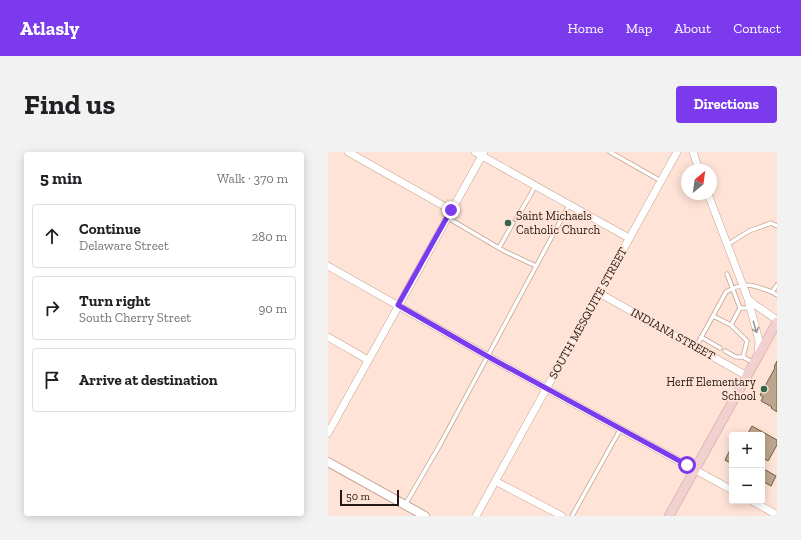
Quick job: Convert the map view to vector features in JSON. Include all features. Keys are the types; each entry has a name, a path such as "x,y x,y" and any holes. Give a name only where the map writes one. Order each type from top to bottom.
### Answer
{"main road":[{"path":"670,516 777,321"}],"street":[{"path":"348,152 451,210"},
{"name":"SOUTH MESQUITE STREET","path":"476,516 677,152"},
{"path":"693,152 697,164"},
{"path":"328,434 451,210 480,153 535,186 630,238"},
{"path":"710,200 748,299 759,341 756,360"},
{"path":"328,266 487,356 729,488"},
{"name":"INDIANA STREET","path":"599,293 747,376"},
{"path":"748,299 777,321"},
{"path":"328,337 368,360"},
{"path":"328,462 425,516"},
{"path":"496,481 562,516"},
{"path":"756,504 768,513 777,515"}],"lane":[{"path":"610,152 661,181"},
{"path":"516,219 535,186"},
{"path":"405,505 441,443 569,205"},
{"path":"447,217 499,248 536,266"},
{"path":"499,248 513,223"},
{"path":"727,245 749,231 772,223 777,226"},
{"path":"727,274 740,308 731,325"},
{"path":"696,347 726,292 732,288 743,285 755,285 777,295"},
{"path":"772,292 777,285"},
{"path":"740,308 750,308"},
{"path":"713,316 731,325 747,341 743,357"},
{"path":"701,337 720,348"},
{"path":"725,351 736,357 756,360"},
{"path":"572,516 621,428"}],"building":[{"path":"777,361 777,412 771,408 772,407 761,401 763,397 760,395 775,368 774,367"},
{"path":"752,426 763,432 749,432"},
{"path":"765,433 777,440 777,445 768,461 765,459"},
{"path":"729,452 729,462 725,460"},
{"path":"765,470 776,476 771,486 765,483"}],"place":[{"name":"Saint Michaels Catholic Church","path":"508,223"},
{"name":"Herff Elementary School","path":"764,389"}],"route":[{"path":"451,210 398,305 487,356 687,465"}]}
